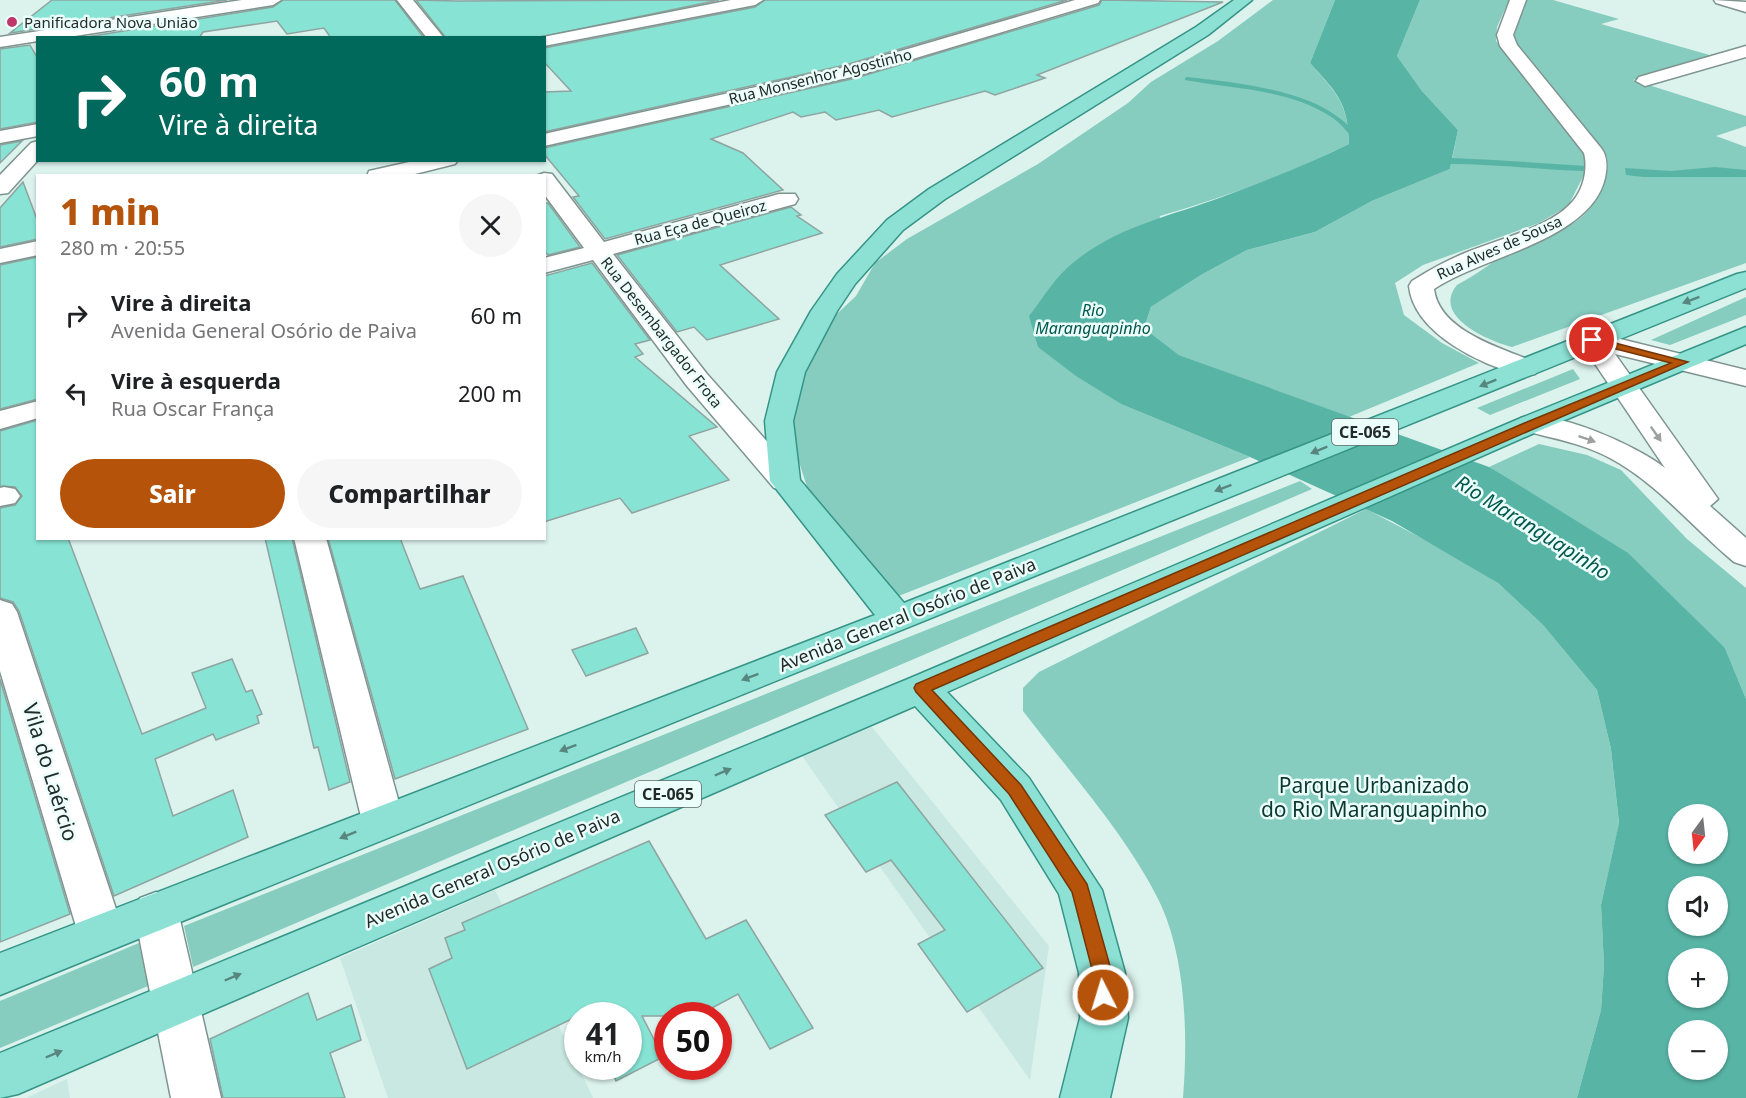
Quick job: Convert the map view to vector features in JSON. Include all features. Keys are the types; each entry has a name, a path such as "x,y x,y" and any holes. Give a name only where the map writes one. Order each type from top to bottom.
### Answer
{"main road":[{"path":"898,620 785,481 779,422 790,372 824,311 846,279 895,225 937,194 1203,31 1244,0"},
{"name":"Avenida General Osório de Paiva","path":"0,974 383,821 898,620 1043,558 1452,398 1746,279"},
{"name":"Avenida General Osório de Paiva","path":"0,1077 921,688 1521,428 1746,335"},
{"path":"921,688 1015,789 1080,890 1102,973 1104,1018 1085,1098"}],"street":[{"path":"141,36 174,0"},
{"path":"41,36 273,0"},
{"path":"405,0 434,36"},
{"path":"546,41 755,0"},
{"name":"Rua Monsenhor Agostinho","path":"546,140 850,72 1092,0"},
{"path":"1518,0 1504,35 1509,46 1594,152 1590,167"},
{"path":"1722,0 1746,7"},
{"path":"1496,4 1501,8 1493,32 1496,46 1590,167"},
{"path":"0,42 36,37"},
{"path":"1645,81 1746,51"},
{"path":"0,137 36,130"},
{"path":"0,188 36,149"},
{"path":"387,174 439,162"},
{"name":"Rua Alves de Sousa","path":"1525,368 1446,328 1430,315 1422,303 1420,286 1442,270 1564,218 1578,209 1590,167"},
{"name":"Rua Desembargador Frota","path":"546,181 697,380 785,481"},
{"name":"Rua Eça de Queiroz","path":"546,265 787,199"},
{"path":"0,256 36,248"},
{"path":"1592,340 1746,378"},
{"path":"1592,340 1740,550"},
{"path":"0,420 36,411"},
{"path":"1521,428 1576,435 1629,456 1656,475 1740,550"},
{"path":"311,540 383,821"},
{"name":"Vila do Laércio","path":"0,612 101,933"},
{"path":"156,911 196,1098"}],"shaded area":[{"path":"872,727 1049,946 1030,1080 802,756"},
{"path":"495,890 564,1036 564,1080 585,1080 593,1098 388,1098 340,958"},
{"path":"67,1079 70,1098 26,1098"}],"green space":[{"path":"1273,0 1335,0 1310,63 1339,99 1346,118 1349,144 1256,184 1160,216 1123,405 1250,457 891,599 811,499 786,422 806,360 823,327 856,296 875,263 907,239 1038,164 1128,103 1151,82 1218,41"},
{"path":"1420,0 1509,0 1497,27 1496,41 1584,152 1586,171 1568,206 1539,223 1423,265 1395,283 1404,315 1442,343 1479,363 1349,417 1179,355 1144,328 1151,307 1201,275 1247,250 1315,232 1372,201 1450,169 1458,130 1422,91 1397,56"},
{"path":"1526,0 1553,0 1619,19 1601,24 1713,56 1633,80 1746,116 1746,126 1716,136 1746,147 1746,263 1512,347 1477,333 1466,325 1451,307 1451,296 1457,285 1511,251 1578,220 1595,200 1607,170 1606,158 1602,149 1514,41 1515,28"},
{"path":"1746,297 1746,315 1670,345 1651,340"},
{"path":"1573,369 1580,379 1490,415 1477,408"},
{"path":"1539,444 1587,455 1621,470 1687,539 1746,588 1746,699 1725,648 1489,467"},
{"path":"1300,481 1312,489 193,967 184,926"},
{"name":"Parque Urbanizado do Rio Maranguapinho","path":"1366,509 1452,554 1498,583 1543,625 1597,690 1611,749 1619,824 1601,905 1604,965 1601,1010 1577,1098 1183,1098 1185,1025 1183,1000 1176,950 1161,905 1116,830 1023,711 1023,688 1039,672"},
{"path":"139,943 148,986 0,1048 0,1001"}],"water":[{"name":"Rio Maranguapinho","path":"1335,0 1420,0 1397,56 1422,91 1458,130 1452,158 1586,166 1586,171 1451,164 1450,169 1372,201 1315,232 1247,250 1201,275 1151,307 1144,328 1179,355 1489,467 1628,553 1725,648 1746,699 1746,1098 1577,1098 1601,1010 1604,965 1601,905 1619,823 1611,749 1597,690 1543,625 1498,583 1392,521 1250,457 1123,405 1076,376 1038,347 1029,316 1061,274 1101,243 1140,225 1254,185 1349,144 1343,108 1327,82 1310,63"},
{"path":"1715,167 1746,170 1746,177 1643,177 1626,175 1625,168 1671,171"}],"building":[{"path":"52,0 227,0 10,33"},
{"path":"283,0 395,0 422,36 330,36 324,28 287,34 277,21 203,32 200,36 92,36 273,7"},
{"path":"416,0 719,0 546,36 444,36"},
{"path":"765,0 1067,0 845,65 546,132 546,92 571,91 546,64 546,48 755,7"},
{"path":"1102,0 1223,2 1037,75 1045,78 995,95 985,91 892,117 879,110 836,120 825,112 801,117 793,112 711,139 743,153 783,190 605,239 573,197 579,196 546,156 546,148 856,78 1099,5"},
{"path":"30,45 36,56 36,122 0,129 0,49"},
{"path":"22,141 0,163 0,145"},
{"path":"23,182 36,217 36,239 0,247 0,208"},
{"path":"546,203 580,247 548,255 546,253"},
{"path":"791,207 801,215 797,216 822,233 720,265 779,319 707,340 694,327 677,332 617,255"},
{"path":"36,257 36,400 0,409 0,265"},
{"path":"592,263 650,340 635,344 643,354 635,357 717,427 689,436 729,480 632,513 620,498 546,521 546,275"},
{"path":"36,421 36,540 69,540 142,734 206,708 192,673 232,659 246,692 252,690 262,714 257,716 259,723 216,740 213,734 155,759 173,816 233,790 248,837 114,896 19,611 13,602 0,598 0,508 15,505 22,496 15,487 0,486 0,431"},
{"path":"265,540 292,540 350,782 329,790 318,747 314,748"},
{"path":"329,540 401,540 420,589 463,576 528,729 395,779"},
{"path":"636,628 648,653 586,676 572,650"},
{"path":"0,679 70,914 0,942"},
{"path":"897,782 1043,968 967,1012 918,944 945,930 891,860 866,872 825,815"},
{"path":"649,841 706,939 746,920 813,1028 770,1049 738,994 723,1002 654,1002 654,1016 642,1016 642,1002 564,1002 564,1023 467,1069 429,969 452,958 445,938 465,930 462,923"},
{"path":"308,993 317,1020 351,1005 361,1040 330,1053 345,1098 223,1098 210,1039"},
{"path":"642,1016 654,1039 654,1062 642,1068"}],"waterway":[{"path":"1187,79 1244,86 1302,101 1335,117 1358,140"}],"place":[{"name":"Panificadora Nova União","path":"12,22"}],"route":[{"path":"1103,995 1102,973 1080,890 1015,789 921,688 1531,424 1682,362 1592,340"}]}
